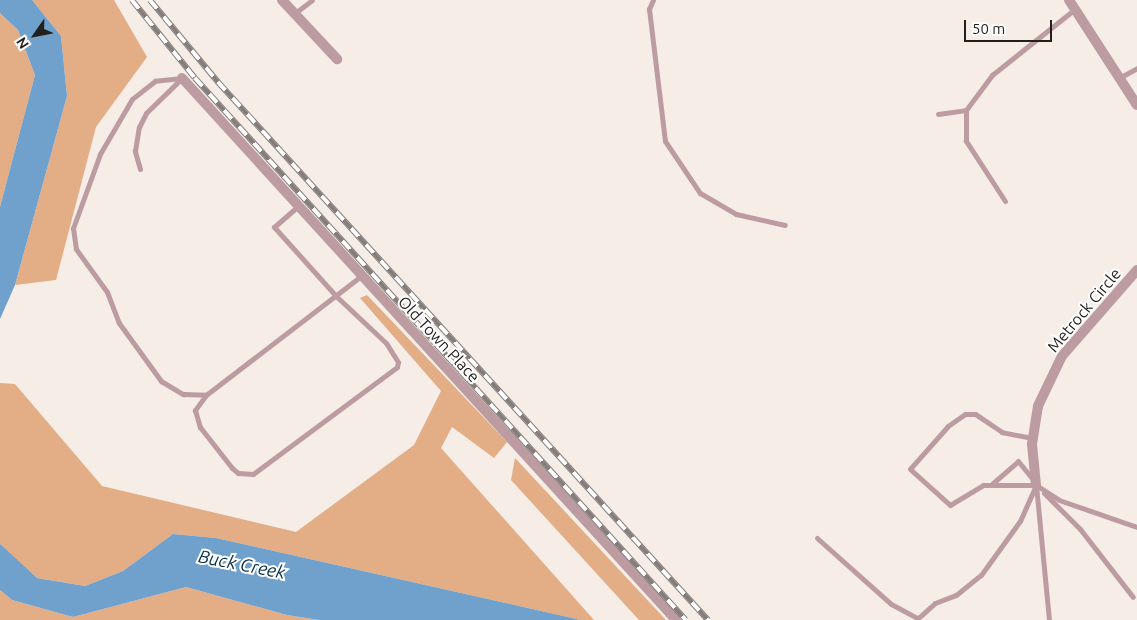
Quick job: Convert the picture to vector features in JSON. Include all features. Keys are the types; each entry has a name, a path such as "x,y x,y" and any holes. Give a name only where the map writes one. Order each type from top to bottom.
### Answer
{"street":[{"path":"282,0 337,59"},
{"path":"1069,0 1137,105"},
{"name":"Old Town Place","path":"182,78 676,620"},
{"name":"Metrock Circle","path":"1036,485 1032,438 1038,406 1062,356 1137,270"}],"lane":[{"path":"295,13 312,0"},
{"path":"653,0 648,9 665,141 700,193 736,214 785,225"},
{"path":"1005,202 966,141 966,110 992,75 1075,9"},
{"path":"1119,78 1137,68"},
{"path":"182,78 168,77 144,87 120,116 77,214 72,241 107,292 119,323 161,381 183,394 206,395"},
{"path":"140,169 135,151 139,127 146,113 182,78"},
{"path":"938,114 966,110"},
{"path":"298,206 274,227 336,296 353,308 395,354 398,362 395,371 253,474 238,472 232,468 200,427 195,410 206,395 336,296 361,276"},
{"path":"1032,438 1002,432 975,414 965,414 948,426 911,465 912,472 950,505 982,485 993,483 1036,485 1059,500 1137,527"},
{"path":"993,483 1018,461 1036,485 1080,529 1133,597"},
{"path":"816,538 891,604 916,619 935,603 969,586 981,575 1020,521 1036,485"},
{"path":"1036,485 1049,620"}],"shaded area":[{"path":"32,0 114,0 147,57 96,127 56,280 15,285 67,96 61,36"},
{"path":"0,13 18,30 35,75 0,207"},
{"path":"367,295 507,442 494,458 452,427 441,448 594,620 581,620 216,538 173,534 123,571 85,586 37,578 3,549 0,544 0,383 15,384 102,486 296,532 414,445 441,391 360,298"},
{"path":"515,458 666,620 639,620 511,480"},
{"path":"186,587 287,615 319,620 0,620 0,590 12,600 73,617"}],"water":[{"path":"0,0 32,0 61,36 67,96 15,285 0,319 0,207 35,75 18,30 0,13"},
{"name":"Buck Creek","path":"173,534 216,538 581,620 319,620 287,615 186,587 73,617 12,600 0,590 0,544 37,578 85,586 123,571"}],"railway":[{"path":"132,0 195,78 686,620"},
{"path":"150,0 218,82 708,620"}]}
